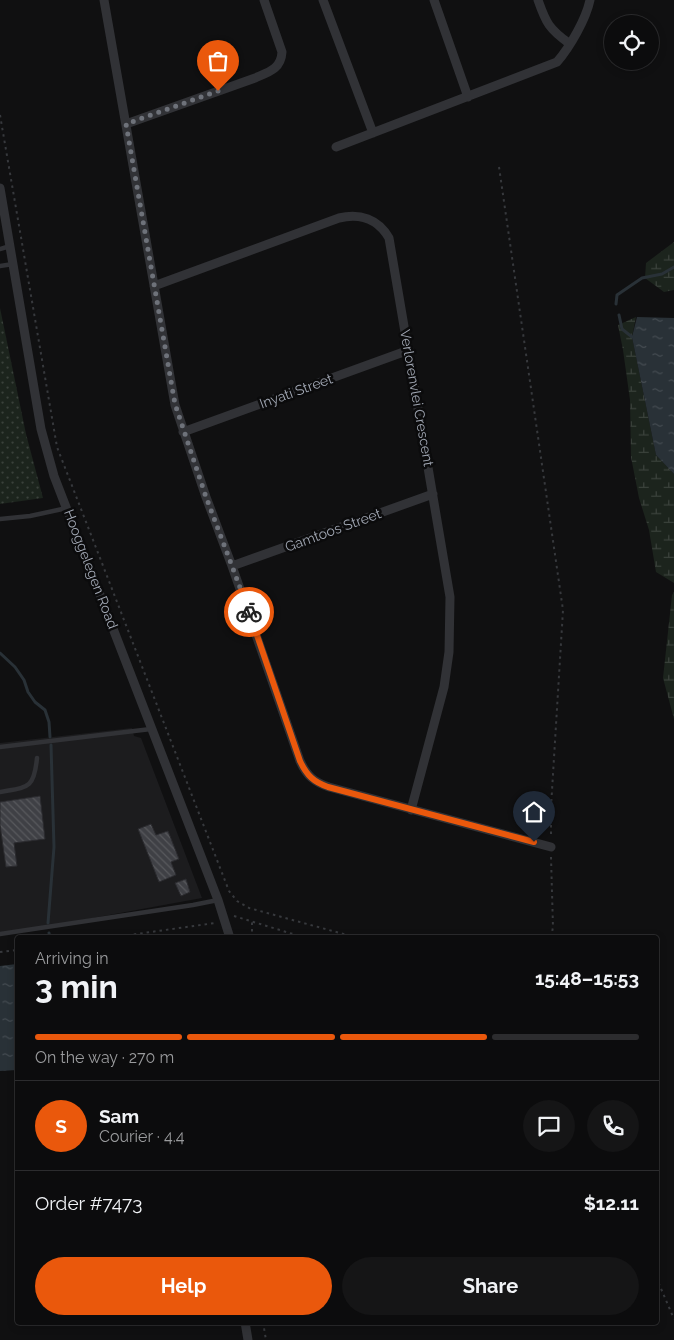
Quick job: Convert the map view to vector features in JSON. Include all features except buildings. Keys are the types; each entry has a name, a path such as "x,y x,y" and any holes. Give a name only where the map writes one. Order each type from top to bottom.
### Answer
{"street":[{"path":"104,0 175,404 206,497 305,772 316,783 328,787 551,847"},
{"path":"126,124 262,75 277,67 282,58 282,52 264,0"},
{"path":"323,0 372,133"},
{"path":"434,0 468,97"},
{"path":"538,0 549,27 555,34 570,44"},
{"path":"336,147 557,62 570,44 588,9 590,0"},
{"name":"Hooggelegen Road","path":"0,188 40,429 54,476 218,900 229,935"},
{"name":"Verlorenvlei Crescent","path":"154,286 339,218 349,216 364,218 379,225 389,238 450,597 449,652 444,687 412,810"},
{"name":"Inyati Street","path":"184,432 409,350"},
{"name":"Gamtoos Street","path":"232,566 433,494"},
{"path":"246,1325 248,1340"}],"lane":[{"path":"0,249 10,246"},
{"path":"0,266 12,264"},
{"path":"0,519 30,516 67,508"},
{"path":"0,747 152,729"},
{"path":"0,792 22,788 29,784 35,774 37,758"},
{"path":"0,934 218,900"}],"path":[{"path":"0,115 57,447 229,891 237,901 249,908 347,935"},
{"path":"499,167 563,610 550,807 552,935"},
{"path":"125,935 224,918 252,922 296,935"},
{"path":"252,922 252,935"},
{"path":"0,952 15,950"},
{"path":"659,1284 674,1319"},
{"path":"264,1325 266,1340"}],"shaded area":[{"path":"132,728 134,736 141,738 202,898 0,935 0,743"}],"green space":[{"path":"674,242 674,290 664,292 645,278 646,263"},
{"path":"0,308 26,434 43,498 0,504"},
{"path":"636,317 632,337 656,455 674,474 674,583 656,572 649,530 639,498 631,457 630,400 618,325"},
{"path":"674,592 674,719 663,678 672,595"}],"water":[{"path":"637,317 674,318 674,474 656,455 632,337"},
{"path":"15,964 15,1070 0,1071 0,966"}],"waterway":[{"path":"616,304 617,295 642,278 662,274 674,267"},
{"path":"619,315 622,329 632,337"},
{"path":"0,653 15,667 24,680 28,692 35,702 45,710 49,722 50,737"},
{"path":"48,923 54,847 51,745"}],"way so far":[{"path":"218,91 126,124 175,404 206,497 249,612"}],"route":[{"path":"249,612 300,761 311,779 328,787 534,842"}]}
